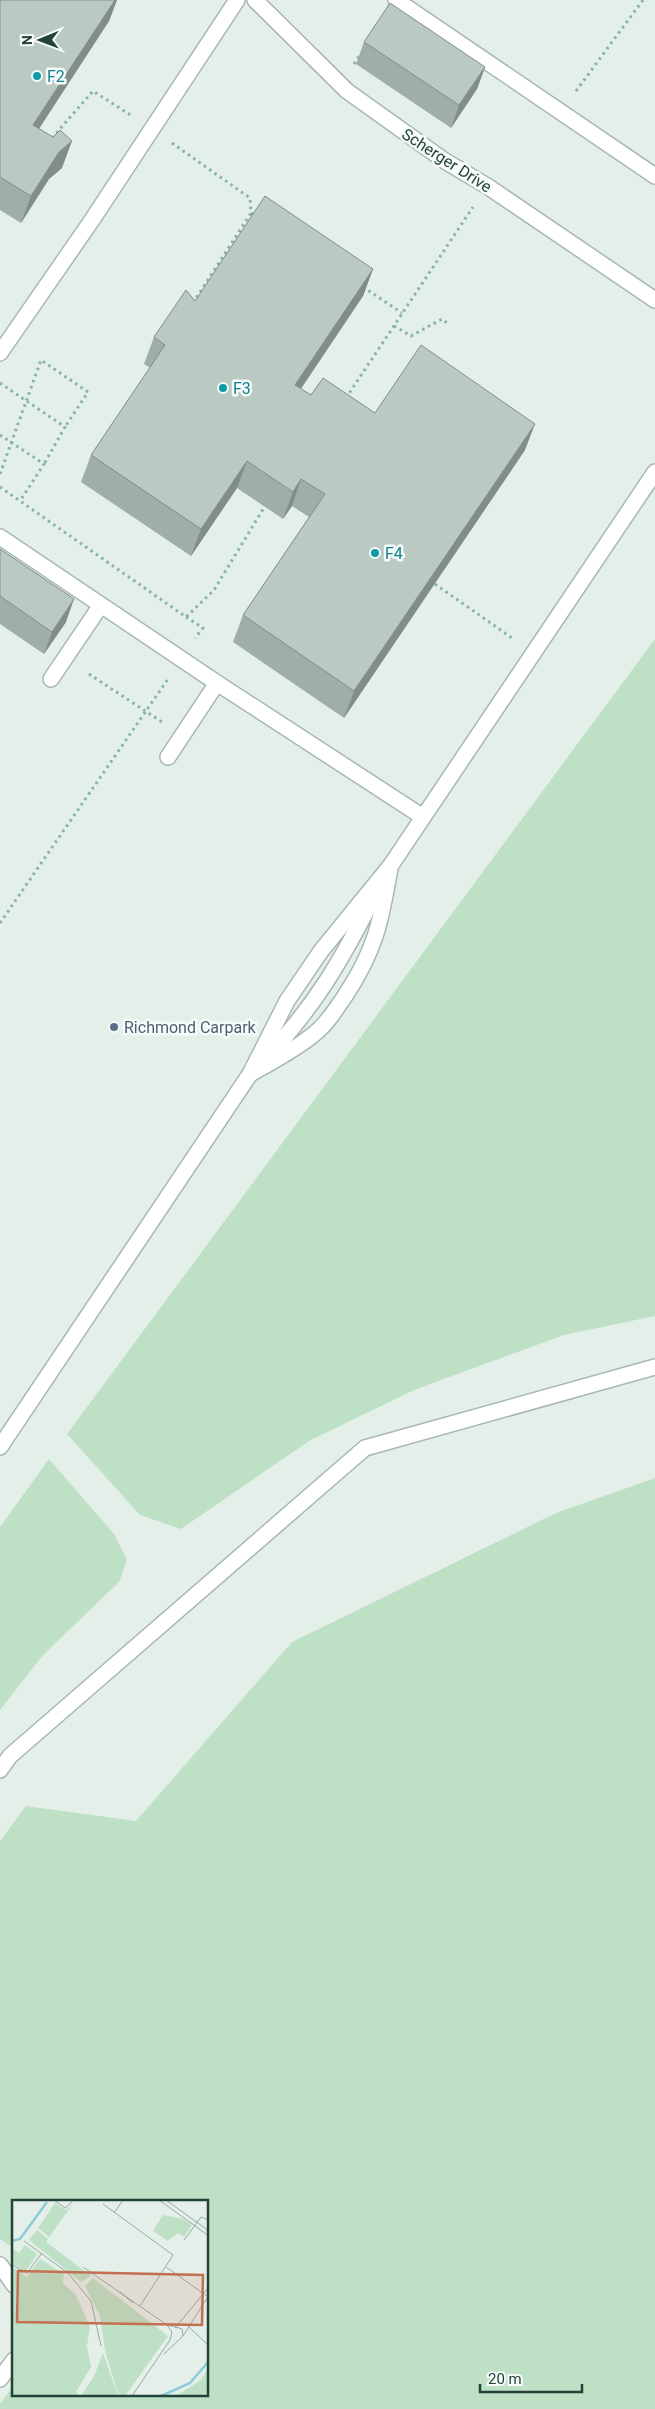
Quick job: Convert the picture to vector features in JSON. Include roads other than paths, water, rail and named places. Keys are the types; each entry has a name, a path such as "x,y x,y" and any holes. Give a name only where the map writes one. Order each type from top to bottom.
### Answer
{"street":[{"path":"0,352 92,220 237,0"},
{"name":"Scherger Drive","path":"255,0 339,85 445,161 487,186 655,300"},
{"path":"396,0 655,176"},
{"path":"250,1074 289,1034 324,986 349,946 391,865 655,472"},
{"path":"0,537 422,818"},
{"path":"51,679 100,605"},
{"path":"168,758 217,683"},
{"path":"0,1447 250,1074 283,1008 298,985 326,944 391,865"},
{"path":"250,1074 314,1034 339,1006 363,969 373,946 382,914 391,865"},
{"path":"0,1770 10,1756 364,1448 655,1367"},
{"path":"0,2265 12,2282"},
{"path":"0,2379 12,2363"}],"place":[{"name":"F2","path":"37,76"},
{"name":"F3","path":"223,388"},
{"name":"F4","path":"375,553"},
{"name":"Richmond Carpark","path":"114,1027"}]}
